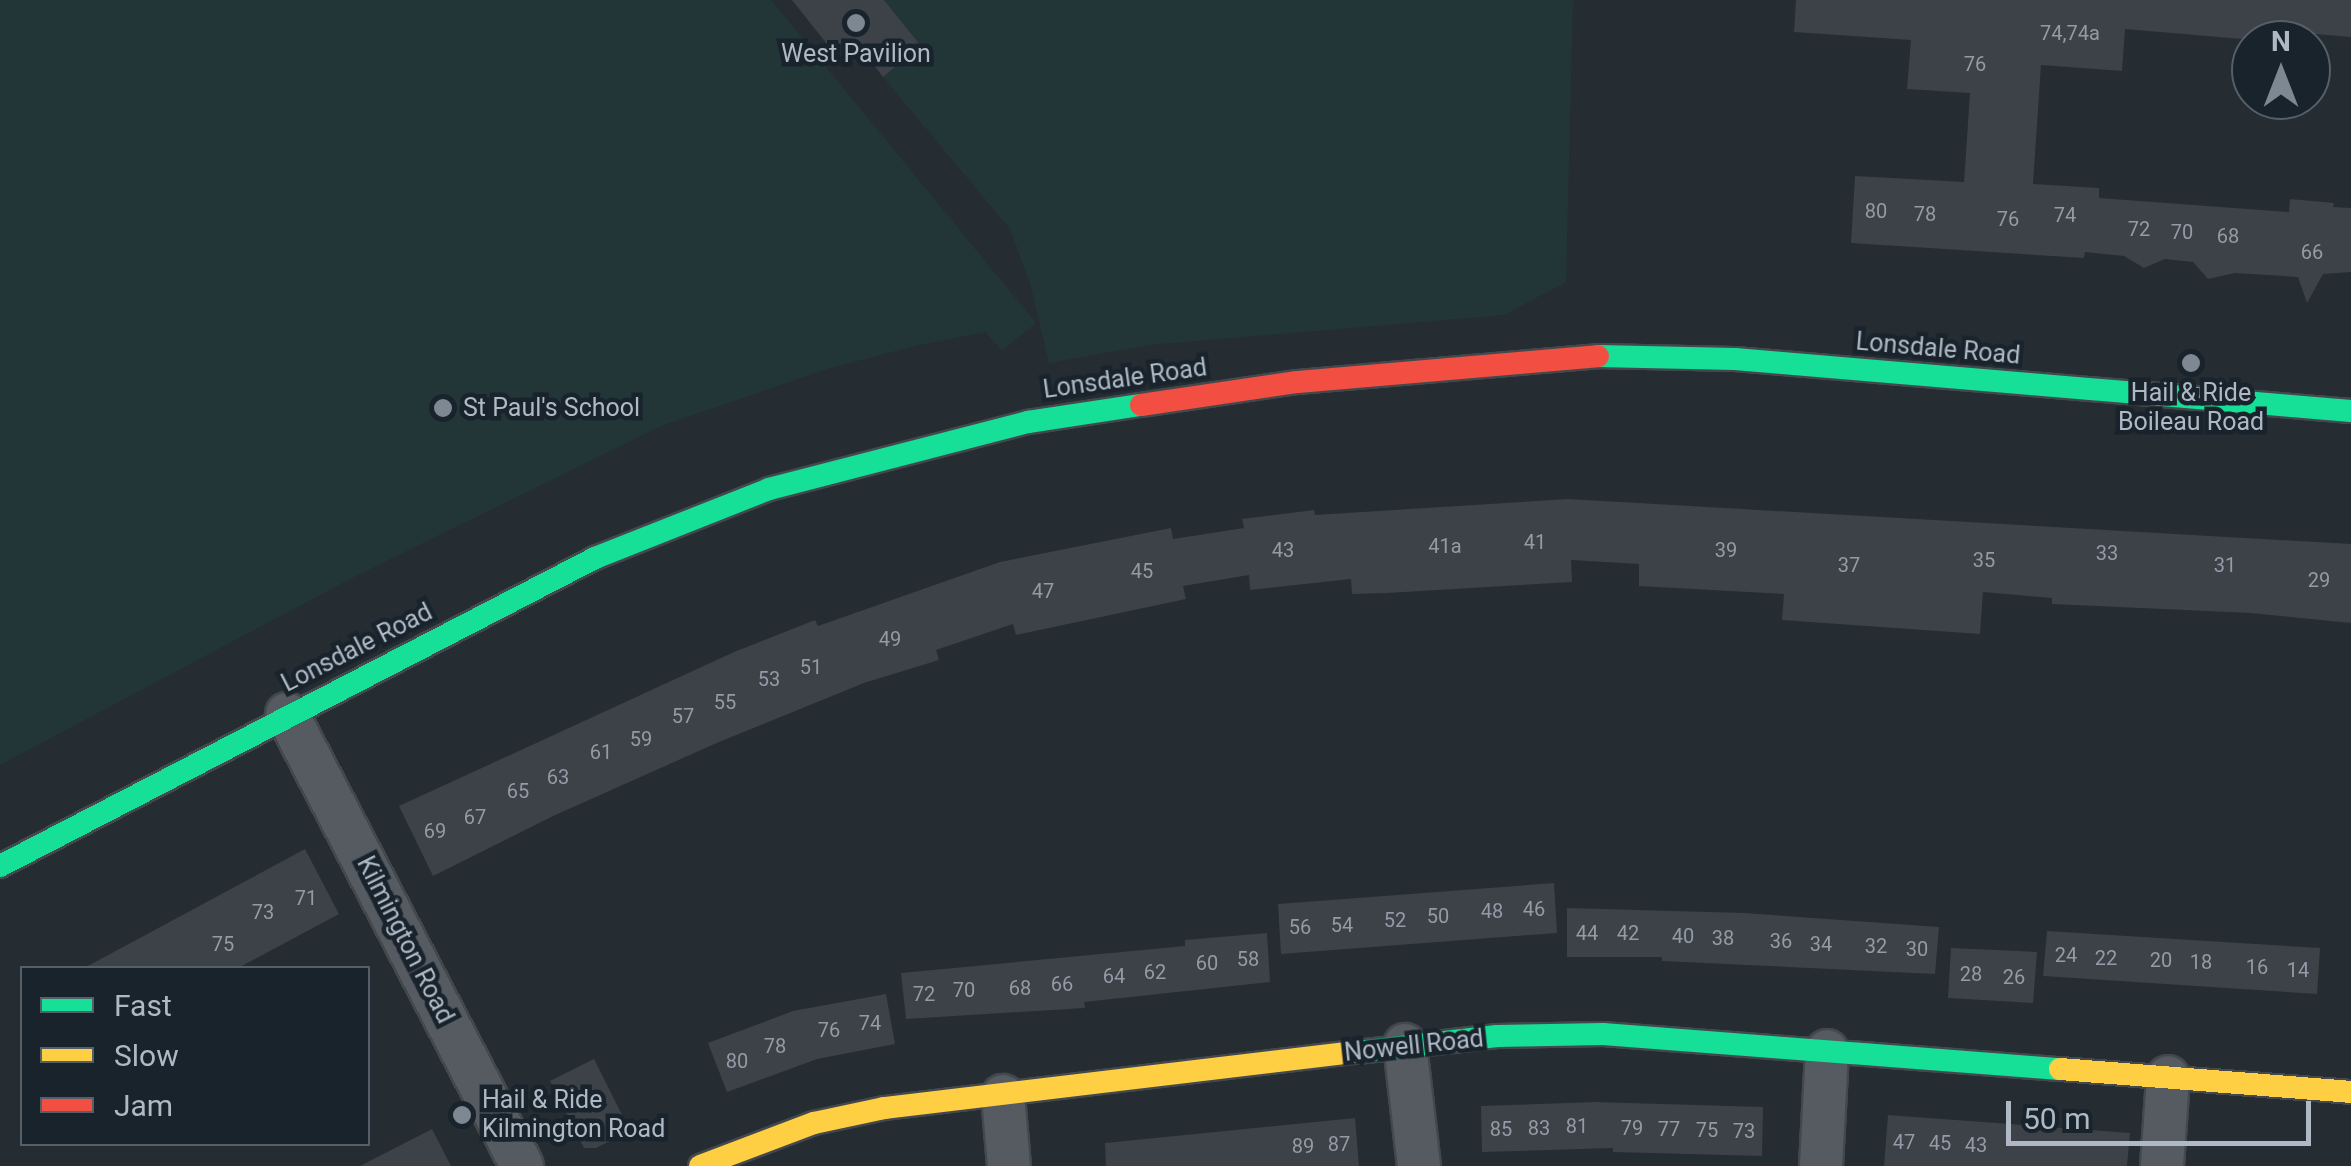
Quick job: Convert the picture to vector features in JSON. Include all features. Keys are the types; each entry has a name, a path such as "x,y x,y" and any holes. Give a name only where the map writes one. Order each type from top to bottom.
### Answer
{"main road":[{"name":"Lonsdale Road","path":"0,866 287,714 595,558 769,490 1028,422 1259,387 1612,356 1735,359 2351,411"},
{"name":"Nowell Road","path":"700,1166 764,1140 848,1114 1497,1036 1603,1034 2351,1092"}],"street":[{"name":"Kilmington Road","path":"287,714 522,1166"},
{"path":"1406,1045 1419,1166"},
{"path":"1821,1166 1827,1051"},
{"path":"2162,1166 2168,1077"},
{"path":"1003,1096 1009,1166"}],"green space":[{"path":"0,0 771,0 1036,323 1002,350 985,332 915,346 827,369 661,426 354,577 0,765"},
{"path":"884,0 1573,0 1566,282 1504,315 1148,345 1049,363 1030,283 1010,229 883,77 921,46"}],"building":[{"name":"West Pavilion","path":"792,0 884,0 921,46 883,77 864,52 857,57 851,49 838,58"},
{"path":"1796,0 2351,0 2351,37 2331,35 2331,20 2231,20 2231,38 2125,29 2122,71 2041,65 2033,184 2099,188 2099,198 2289,212 2290,199 2334,203 2333,207 2351,208 2351,272 2323,274 2307,303 2298,277 2235,273 2208,279 2193,262 2165,259 2144,268 2124,256 2085,252 2084,258 1851,243 1855,176 1964,182 1970,93 1907,89 1911,40 1794,32"},
{"path":"1568,499 2351,544 2351,623 2251,613 2052,604 2052,598 1983,592 1980,634 1782,620 1784,594 1639,586 1639,564 1571,560 1572,582 1387,593 1352,594 1351,579 1250,590 1249,575 1183,586 1186,599 1016,635 1013,624 936,650 939,660 864,683 719,742 553,816 433,876 399,806 734,652 815,620 818,626 1000,562 1171,528 1173,539 1244,528 1242,519 1314,510 1315,515"},
{"path":"305,849 339,914 242,966 88,966"},
{"path":"1554,883 1557,933 1281,954 1278,904"},
{"path":"1567,908 1744,913 1939,927 1935,974 1662,961 1662,957 1567,957"},
{"path":"2047,931 2320,948 2317,994 2043,976"},
{"path":"1267,933 1270,982 1084,1002 1085,1008 906,1019 901,973 1185,946 1185,940"},
{"path":"1951,948 2037,952 2033,1003 1948,998"},
{"path":"886,994 895,1044 817,1059 727,1092 708,1043 793,1011"},
{"path":"594,1059 630,1131 596,1148 584,1148 550,1081"},
{"path":"1596,1102 1763,1107 1762,1156 1613,1152 1613,1148 1482,1152 1481,1106"},
{"path":"1888,1115 2130,1133 2127,1166 1884,1166"},
{"path":"1355,1118 1359,1166 1106,1166 1105,1143"},
{"path":"432,1129 451,1166 360,1166"}],"traffic: fast":[{"path":"1598,356 1735,359 2351,411"},
{"path":"0,866 595,558 769,489 1028,422 1141,405"},
{"path":"1357,1052 1497,1036 1603,1034 2060,1069"}],"traffic: slow":[{"path":"700,1166 814,1123 884,1108 1357,1052"},
{"path":"2060,1069 2351,1092"}],"traffic: jam":[{"path":"1141,405 1297,382 1598,356"}],"place":[{"name":"West Pavilion","path":"856,23"},
{"name":"Hail & Ride Boileau Road","path":"2191,363"},
{"name":"St Paul's School","path":"443,408"},
{"name":"Hail & Ride Kilmington Road","path":"462,1115"}]}
